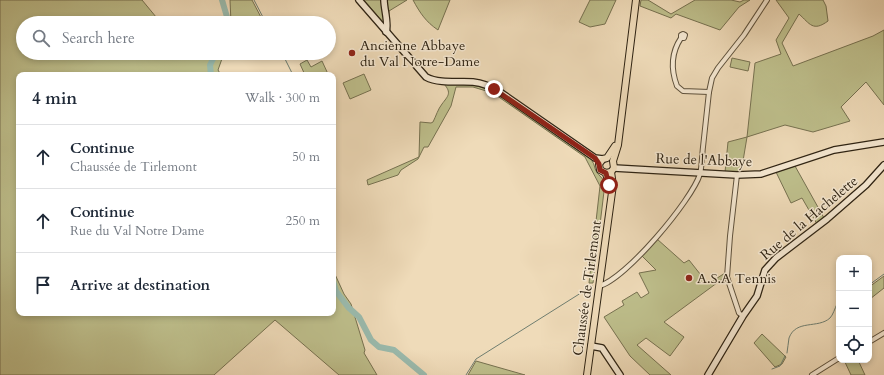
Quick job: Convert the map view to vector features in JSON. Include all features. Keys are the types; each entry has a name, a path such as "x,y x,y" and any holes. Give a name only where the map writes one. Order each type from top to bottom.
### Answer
{"main road":[{"name":"Chaussée de Tirlemont","path":"610,171 600,170 605,161 618,145 636,0"},
{"name":"Chaussée de Tirlemont","path":"587,375 610,204 610,171 605,161"}],"street":[{"path":"359,0 426,77 437,80 478,83 494,89 595,158 605,161"},
{"path":"384,0 384,10 388,28 386,32"},
{"path":"599,286 605,284 627,268 675,215 692,190 700,174 709,92 712,78 744,35 767,0"},
{"path":"681,38 676,45 672,58 677,86 683,91 709,92"},
{"name":"Rue de l'Abbaye","path":"610,171 737,176 761,174 834,150 884,142"},
{"name":"Rue de la Hachelette","path":"708,375 743,316 757,296 765,270 776,258 827,219 866,185 884,165"},
{"path":"737,176 727,277 739,313 743,316"},
{"path":"872,340 884,333"},
{"path":"591,346 602,348 620,375"},
{"path":"812,375 836,360"}],"green space":[{"path":"0,0 142,0 155,16 16,16 16,60 222,60 218,70 219,72 16,72 16,316 336,316 336,277 344,294 351,304 365,350 364,353 377,375 339,375 275,320 214,375 0,375"},
{"path":"230,0 252,0 260,16 231,16"},
{"path":"364,0 407,0 389,11 389,17 384,16 383,22"},
{"path":"413,0 450,0 438,30 424,17"},
{"path":"590,0 616,0 605,24 590,27 579,22"},
{"path":"641,0 648,0 671,14 695,0 731,0 740,2 750,0 739,7 720,30 676,14 671,18 640,6"},
{"path":"776,0 823,0 826,6 828,21 819,26 815,26 809,24 799,14 782,43 793,66 873,36 884,30 884,105 866,82 841,107 850,121 813,132 785,125 747,137 755,63 781,54 776,40 789,18"},
{"path":"732,58 750,62 748,71 730,67"},
{"path":"307,60 311,67 322,61 327,72 304,72 300,64"},
{"path":"364,74 371,90 350,99 343,83"},
{"path":"444,84 472,85 491,89 593,159 592,161 596,171 605,183 593,283 589,283 600,186 585,157 493,93 473,87 456,87 451,106 428,147 424,147 419,157 420,122 433,122 439,108 448,94 448,90"},
{"path":"747,137 741,173 725,172 728,142"},
{"path":"419,157 401,170 398,175 368,185 367,180"},
{"path":"795,166 824,218 817,224 802,198 791,203 776,172"},
{"path":"657,239 684,263 689,260 708,284 725,273 725,277 664,322 684,337 670,356 646,338 637,345 671,375 650,375 630,356 604,317 624,305 622,301 637,292 641,298 649,293 639,273 656,270 642,256"},
{"path":"884,276 884,288 872,297 872,285"},
{"path":"762,334 786,357 782,364 775,367 754,343"},
{"path":"476,361 525,375 468,375"},
{"path":"845,363 859,363 865,375 851,375"}],"waterway":[{"path":"222,0 227,16"},
{"path":"254,0 262,16"},
{"path":"211,72 210,65 212,60"},
{"path":"286,60 292,72"},
{"path":"872,283 884,274"},
{"path":"466,375 476,359 592,286"},
{"path":"336,291 348,307 359,317 371,340 379,347 394,350 424,375"},
{"path":"787,353 789,338 792,332 802,326 825,321 831,317 836,306"},
{"path":"772,369 780,366 785,356"}],"place":[{"name":"Ancienne Abbaye du Val Notre-Dame","path":"352,53"},
{"name":"A.S.A Tennis","path":"689,278"}],"route":[{"path":"494,89 595,158 599,164 600,170 606,173 609,185"}]}
